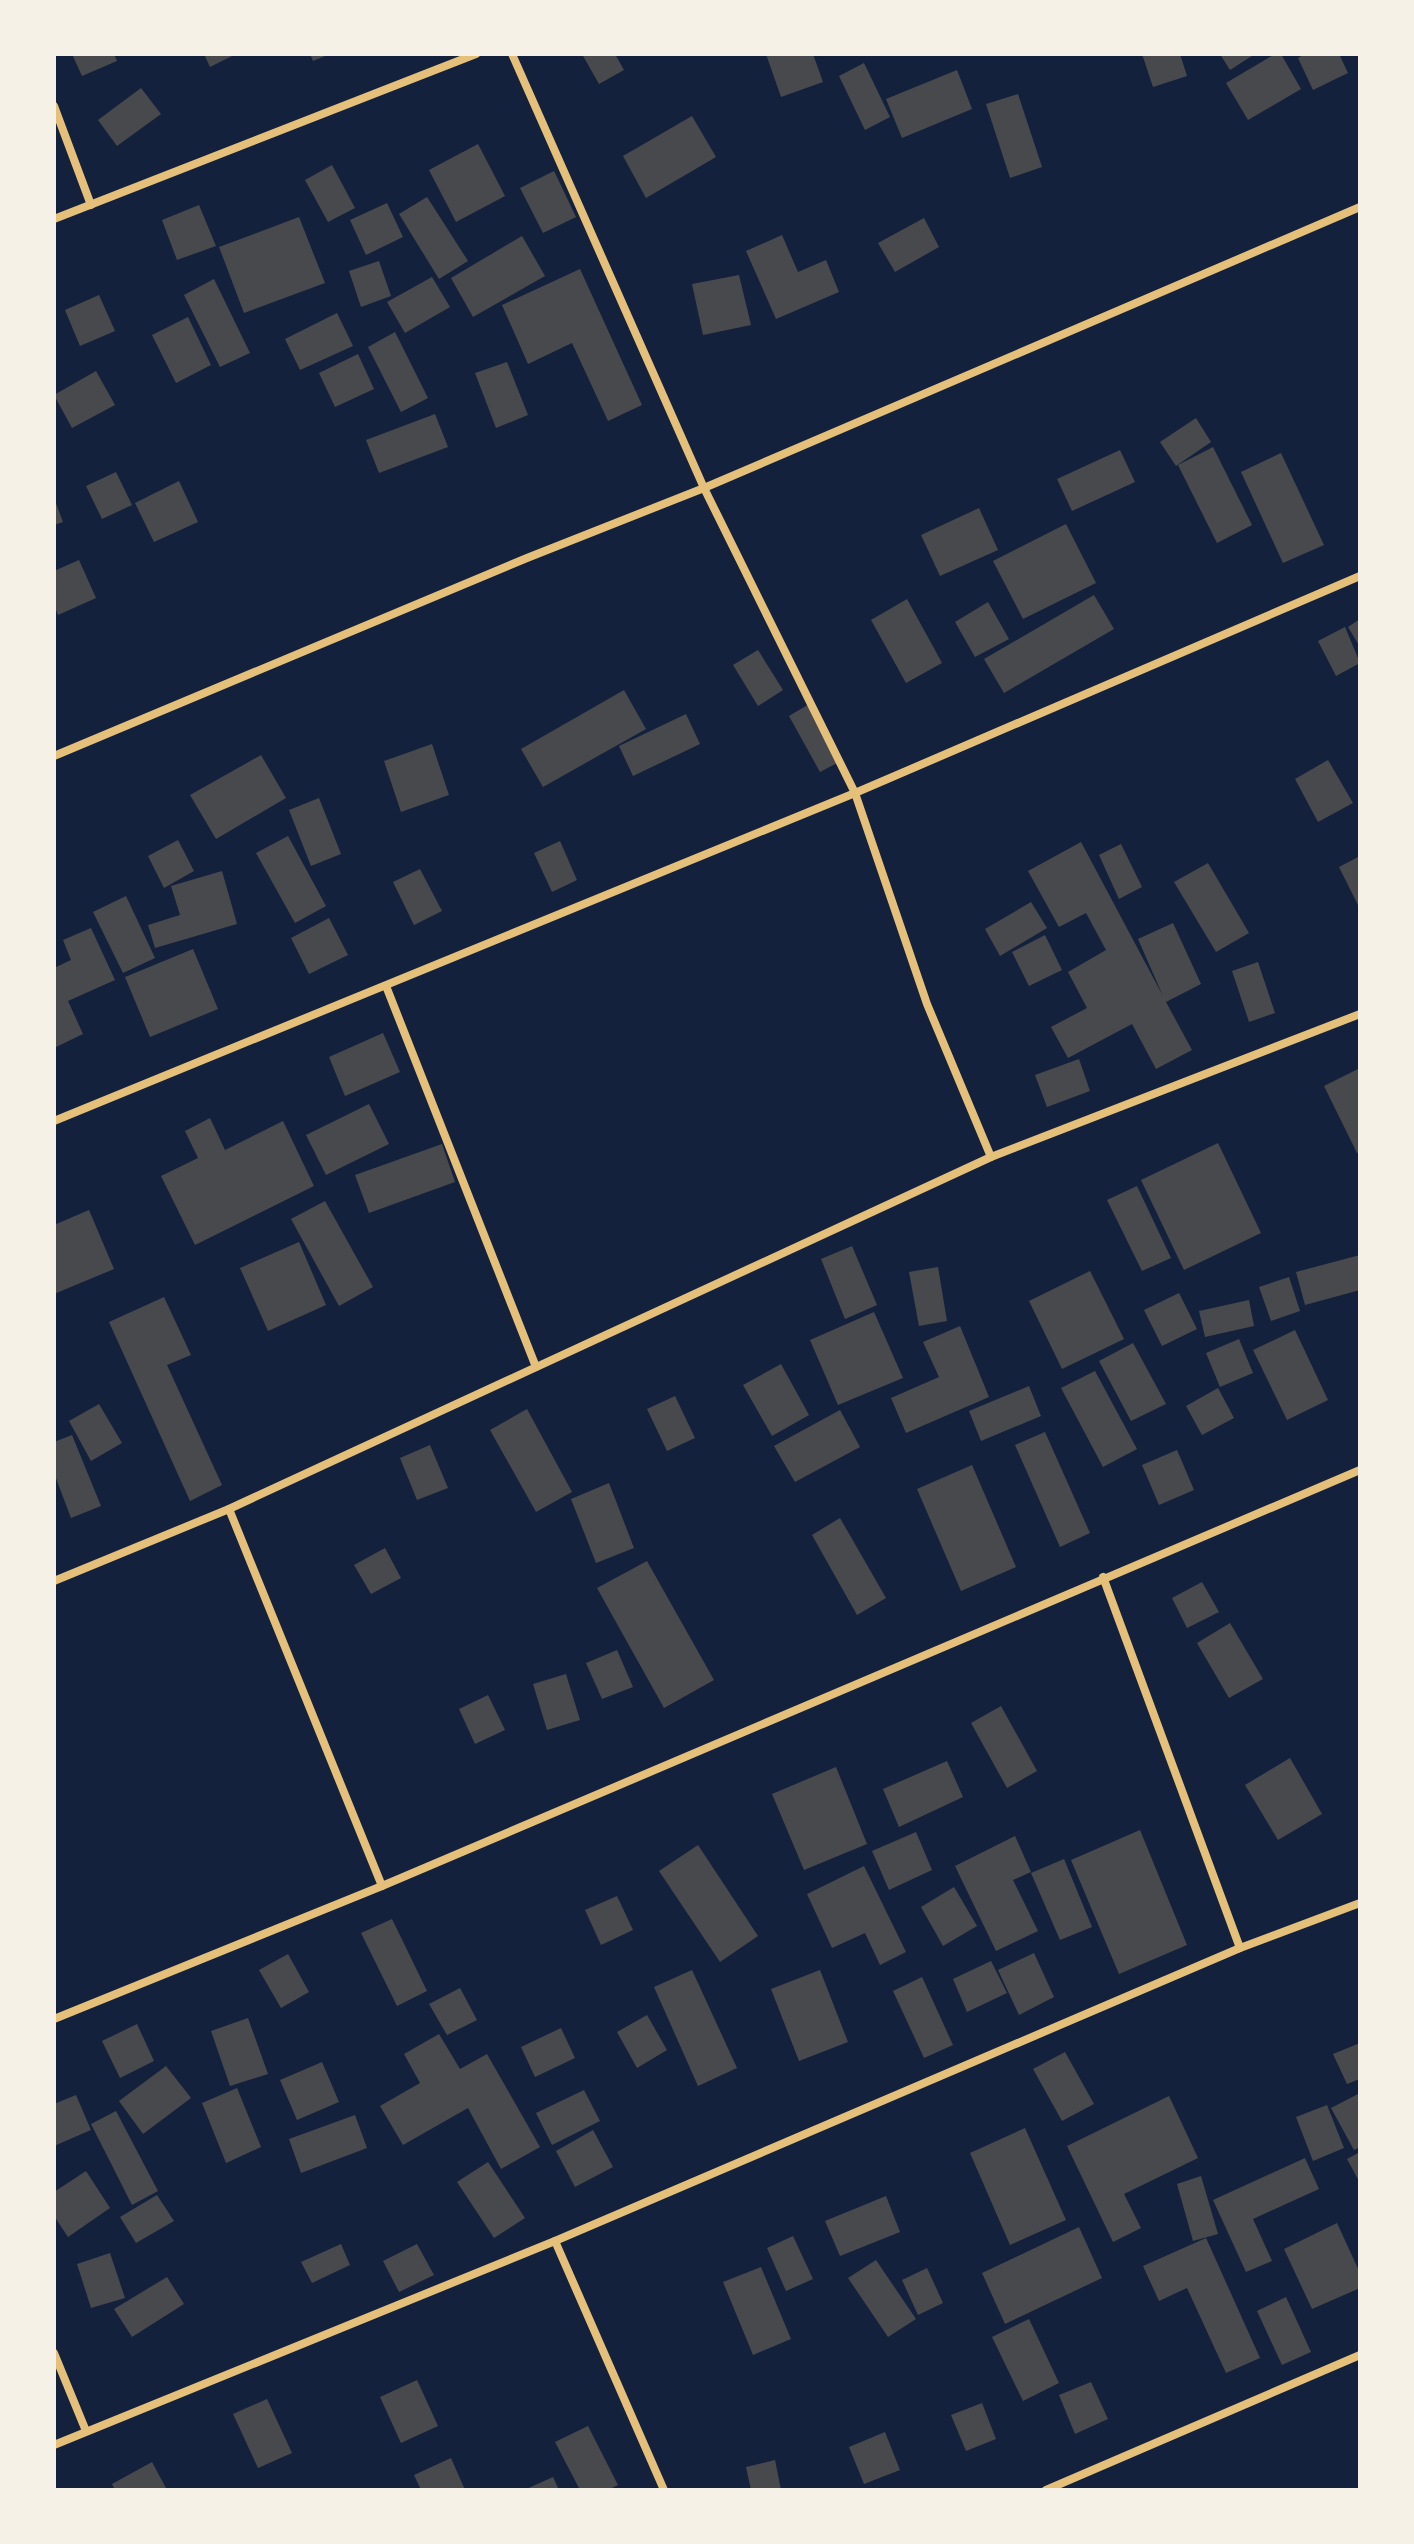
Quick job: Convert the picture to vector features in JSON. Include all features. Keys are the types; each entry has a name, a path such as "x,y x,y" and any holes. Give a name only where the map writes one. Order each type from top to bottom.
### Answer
{"street":[{"path":"54,219 476,54"},
{"path":"512,54 704,488 855,793 927,1004 991,1157"},
{"path":"54,106 91,205"},
{"path":"54,756 527,558 704,488 1360,207"},
{"path":"54,1121 855,793 1360,576"},
{"path":"386,986 536,1367"},
{"path":"54,1581 229,1509 991,1157 1360,1014"},
{"path":"54,2019 382,1886 1360,1470"},
{"path":"229,1509 382,1886"},
{"path":"1103,1577 1240,1948"},
{"path":"54,2445 555,2241 1240,1948 1360,1903"},
{"path":"555,2241 664,2490"},
{"path":"54,2353 86,2431"},
{"path":"1046,2490 1360,2355"}],"building":[{"path":"72,54 114,54 117,61 82,76"},
{"path":"204,54 236,54 210,67"},
{"path":"310,54 330,54 313,61"},
{"path":"582,54 615,54 624,70 599,84"},
{"path":"766,54 813,54 823,82 781,97"},
{"path":"1142,54 1180,54 1187,76 1153,87"},
{"path":"1220,54 1255,54 1230,70"},
{"path":"1275,54 1281,54 1301,89 1248,120 1226,83"},
{"path":"1305,54 1339,54 1348,73 1313,90 1298,58"},
{"path":"864,63 890,117 865,130 839,76"},
{"path":"957,70 972,109 902,138 886,99"},
{"path":"141,88 161,114 117,146 98,120"},
{"path":"1018,94 1042,167 1010,178 986,104"},
{"path":"692,116 716,157 646,198 623,156"},
{"path":"478,144 505,196 456,222 429,170"},
{"path":"332,165 355,208 328,222 305,180"},
{"path":"554,171 576,217 543,233 520,188"},
{"path":"427,197 468,261 439,279 399,214"},
{"path":"387,203 403,237 366,255 350,220"},
{"path":"199,205 216,246 177,260 162,220"},
{"path":"299,217 325,283 244,313 219,247"},
{"path":"924,218 939,247 895,272 878,243"},
{"path":"782,235 798,272 826,260 839,292 776,319 746,251"},
{"path":"522,236 545,276 473,317 451,278"},
{"path":"379,261 391,296 361,307 349,271"},
{"path":"580,269 642,405 608,421 572,343 528,364 502,305"},
{"path":"739,275 751,325 703,335 692,284"},
{"path":"432,277 450,307 405,333 387,302"},
{"path":"214,279 250,353 220,367 184,295"},
{"path":"99,295 115,331 80,346 65,310"},
{"path":"337,313 353,346 300,370 285,339"},
{"path":"188,317 211,365 176,383 152,335"},
{"path":"395,332 428,398 401,412 368,347"},
{"path":"358,354 374,389 335,407 319,373"},
{"path":"507,362 528,415 496,428 475,373"},
{"path":"96,371 115,405 72,428 54,395"},
{"path":"435,414 448,447 379,473 366,440"},
{"path":"1196,418 1211,442 1176,466 1160,442"},
{"path":"1213,447 1252,525 1217,543 1178,465"},
{"path":"1120,450 1135,482 1072,511 1057,479"},
{"path":"1281,453 1324,545 1283,563 1241,472"},
{"path":"116,472 132,505 102,519 86,486"},
{"path":"179,481 198,522 154,542 135,503"},
{"path":"54,498 63,522 54,525"},
{"path":"979,508 998,550 940,576 921,535"},
{"path":"1066,524 1096,583 1023,619 993,561"},
{"path":"79,560 96,598 58,615 54,605 54,571"},
{"path":"1094,595 1114,629 1004,693 984,659"},
{"path":"907,599 942,663 906,683 871,620"},
{"path":"988,602 1009,639 975,657 955,622"},
{"path":"1360,619 1360,647 1348,627"},
{"path":"1345,627 1360,663 1336,676 1318,641"},
{"path":"758,650 783,690 758,706 733,665"},
{"path":"624,690 646,729 543,787 521,749"},
{"path":"811,703 843,760 820,772 789,716"},
{"path":"686,714 700,744 633,776 619,746"},
{"path":"432,744 449,795 401,812 384,761"},
{"path":"261,755 286,798 216,839 190,795"},
{"path":"1328,760 1353,803 1318,822 1295,779"},
{"path":"319,798 341,854 311,866 289,810"},
{"path":"288,836 326,906 295,923 256,853"},
{"path":"178,840 194,871 164,888 148,856"},
{"path":"560,841 577,880 552,892 534,853"},
{"path":"1081,842 1163,996 1138,939 1173,923 1201,984 1166,1002 1192,1050 1156,1069 1132,1024 1068,1058 1051,1027 1087,1008 1068,972 1106,950 1086,913 1059,927 1028,871"},
{"path":"1121,844 1142,887 1119,899 1099,855"},
{"path":"1360,856 1360,909 1339,867"},
{"path":"1208,863 1249,933 1216,952 1174,882"},
{"path":"420,869 442,911 414,925 393,882"},
{"path":"222,871 237,924 155,948 148,925 180,915 171,886"},
{"path":"126,896 155,958 123,973 93,912"},
{"path":"1031,902 1047,928 1000,956 985,929"},
{"path":"329,918 348,955 309,974 291,938"},
{"path":"91,928 115,980 68,1001 83,1034 54,1048 54,968 71,960 63,940"},
{"path":"1045,935 1062,970 1029,986 1012,952"},
{"path":"193,949 218,1009 150,1037 125,977"},
{"path":"1258,962 1275,1013 1249,1022 1232,971"},
{"path":"383,1033 400,1072 345,1096 329,1057"},
{"path":"1079,1059 1090,1091 1047,1107 1035,1075"},
{"path":"1360,1068 1360,1152 1357,1153 1324,1086"},
{"path":"369,1104 389,1144 326,1175 306,1135"},
{"path":"210,1118 225,1150 283,1121 314,1186 195,1245 161,1176 198,1158 185,1131"},
{"path":"1218,1143 1261,1233 1184,1270 1141,1180"},
{"path":"442,1144 455,1182 369,1213 355,1175"},
{"path":"1137,1186 1171,1258 1142,1271 1107,1200"},
{"path":"325,1201 373,1287 339,1306 291,1219"},
{"path":"89,1210 114,1269 54,1294 54,1225"},
{"path":"299,1242 326,1305 268,1331 240,1268"},
{"path":"852,1246 877,1305 845,1319 821,1259"},
{"path":"1360,1255 1360,1290 1305,1305 1296,1272"},
{"path":"938,1267 947,1321 919,1326 909,1272"},
{"path":"1090,1271 1124,1339 1062,1369 1029,1301"},
{"path":"1289,1277 1300,1311 1271,1321 1259,1287"},
{"path":"1179,1293 1197,1329 1162,1346 1144,1310"},
{"path":"164,1297 191,1355 167,1365 222,1485 190,1501 109,1322"},
{"path":"1249,1300 1254,1326 1205,1337 1199,1311"},
{"path":"874,1312 903,1378 838,1405 810,1340"},
{"path":"960,1326 989,1397 906,1433 891,1398 939,1377 923,1342"},
{"path":"1295,1330 1328,1400 1287,1420 1253,1350"},
{"path":"1239,1339 1253,1373 1220,1387 1206,1353"},
{"path":"1133,1343 1166,1404 1131,1421 1099,1361"},
{"path":"781,1364 809,1415 772,1436 743,1385"},
{"path":"1095,1371 1137,1449 1103,1467 1061,1388"},
{"path":"1029,1386 1041,1416 981,1441 969,1411"},
{"path":"1218,1388 1234,1418 1202,1435 1186,1406"},
{"path":"675,1396 695,1438 667,1451 647,1409"},
{"path":"99,1404 122,1443 91,1461 69,1421"},
{"path":"527,1409 572,1492 536,1512 490,1430"},
{"path":"840,1410 860,1447 795,1482 774,1446"},
{"path":"1045,1432 1090,1533 1060,1547 1015,1445"},
{"path":"72,1435 101,1506 71,1518 54,1473 54,1442"},
{"path":"430,1445 448,1488 417,1500 400,1458"},
{"path":"1177,1450 1194,1490 1159,1505 1142,1465"},
{"path":"972,1465 1016,1567 961,1591 917,1489"},
{"path":"609,1483 634,1548 596,1563 571,1499"},
{"path":"840,1518 886,1598 857,1615 812,1535"},
{"path":"385,1548 401,1578 371,1594 354,1565"},
{"path":"647,1561 714,1680 664,1708 597,1588"},
{"path":"1202,1582 1219,1612 1187,1628 1172,1598"},
{"path":"1230,1623 1263,1679 1229,1698 1197,1643"},
{"path":"617,1650 633,1687 602,1699 586,1663"},
{"path":"566,1674 580,1720 547,1730 533,1684"},
{"path":"488,1695 505,1730 475,1744 459,1709"},
{"path":"1001,1706 1037,1771 1007,1788 971,1723"},
{"path":"1290,1758 1322,1814 1278,1840 1245,1785"},
{"path":"947,1761 963,1797 899,1827 883,1789"},
{"path":"836,1767 867,1844 804,1870 772,1794"},
{"path":"1140,1830 1187,1945 1119,1974 1071,1860"},
{"path":"916,1832 932,1870 889,1890 872,1851"},
{"path":"1015,1836 1031,1872 1013,1880 1038,1931 996,1951 955,1866"},
{"path":"698,1845 758,1936 720,1962 659,1871"},
{"path":"1064,1859 1092,1927 1060,1940 1031,1873"},
{"path":"864,1866 906,1952 880,1965 865,1933 832,1948 807,1894"},
{"path":"954,1887 977,1926 943,1946 921,1907"},
{"path":"617,1896 633,1930 601,1945 585,1910"},
{"path":"392,1919 427,1991 397,2006 361,1933"},
{"path":"1034,1953 1054,1997 1019,2015 998,1970"},
{"path":"288,1954 309,1992 281,2008 259,1970"},
{"path":"991,1961 1007,1993 967,2012 953,1979"},
{"path":"692,1970 737,2068 698,2086 654,1987"},
{"path":"820,1970 848,2042 799,2061 771,1989"},
{"path":"922,1977 953,2045 924,2058 893,1991"},
{"path":"460,1988 477,2020 447,2035 429,2004"},
{"path":"647,2015 667,2050 637,2068 617,2032"},
{"path":"248,2018 268,2074 230,2086 211,2031"},
{"path":"137,2024 154,2061 120,2078 102,2041"},
{"path":"561,2028 575,2058 535,2077 521,2047"},
{"path":"439,2034 460,2069 487,2054 540,2147 501,2169 468,2108 403,2145 380,2106 420,2083 404,2054"},
{"path":"1360,2043 1360,2079 1347,2084 1333,2054"},
{"path":"1065,2052 1094,2104 1062,2121 1033,2069"},
{"path":"322,2062 339,2102 297,2120 280,2080"},
{"path":"166,2066 191,2098 143,2134 119,2101"},
{"path":"237,2088 261,2147 226,2163 202,2103"},
{"path":"584,2090 600,2121 552,2145 536,2113"},
{"path":"1358,2094 1360,2147 1354,2150 1331,2108"},
{"path":"76,2095 91,2130 54,2146 54,2104"},
{"path":"1169,2096 1198,2158 1124,2194 1141,2228 1113,2242 1067,2146"},
{"path":"1327,2105 1344,2148 1313,2161 1296,2117"},
{"path":"116,2111 158,2191 132,2205 91,2124"},
{"path":"355,2115 367,2148 301,2173 289,2139"},
{"path":"1025,2128 1066,2220 1010,2245 970,2153"},
{"path":"593,2130 613,2167 575,2187 556,2151"},
{"path":"1360,2152 1360,2183 1347,2159"},
{"path":"1305,2158 1319,2189 1253,2219 1272,2261 1246,2272 1213,2200"},
{"path":"488,2162 525,2218 494,2238 457,2182"},
{"path":"86,2171 110,2208 68,2237 54,2216 54,2192"},
{"path":"1201,2176 1218,2234 1193,2241 1177,2184"},
{"path":"157,2195 174,2221 136,2243 120,2217"},
{"path":"886,2196 900,2232 840,2256 825,2221"},
{"path":"1337,2223 1360,2273 1360,2288 1312,2309 1284,2249"},
{"path":"1079,2227 1102,2278 1005,2324 982,2273"},
{"path":"793,2236 813,2279 786,2291 767,2248"},
{"path":"1206,2238 1260,2358 1226,2373 1187,2288 1159,2301 1143,2266"},
{"path":"341,2244 350,2265 312,2283 301,2262"},
{"path":"417,2244 434,2275 399,2292 383,2261"},
{"path":"110,2253 125,2298 91,2308 77,2264"},
{"path":"876,2260 916,2319 888,2337 848,2278"},
{"path":"761,2267 791,2339 753,2355 723,2282"},
{"path":"927,2268 943,2303 918,2315 902,2280"},
{"path":"167,2277 184,2304 132,2337 114,2309"},
{"path":"1286,2297 1311,2352 1282,2365 1257,2311"},
{"path":"1029,2319 1059,2383 1023,2401 992,2337"},
{"path":"417,2380 438,2426 401,2443 380,2397"},
{"path":"1091,2382 1108,2419 1075,2434 1059,2395"},
{"path":"267,2399 292,2453 258,2468 233,2414"},
{"path":"982,2403 996,2439 966,2451 951,2415"},
{"path":"588,2426 618,2485 608,2490 580,2490 555,2442"},
{"path":"885,2432 900,2470 864,2484 849,2447"},
{"path":"451,2458 465,2490 421,2490 414,2475"},
{"path":"775,2460 781,2490 751,2490 746,2467"},
{"path":"152,2462 167,2490 115,2490 112,2484"},
{"path":"553,2477 559,2490 524,2490"}]}
